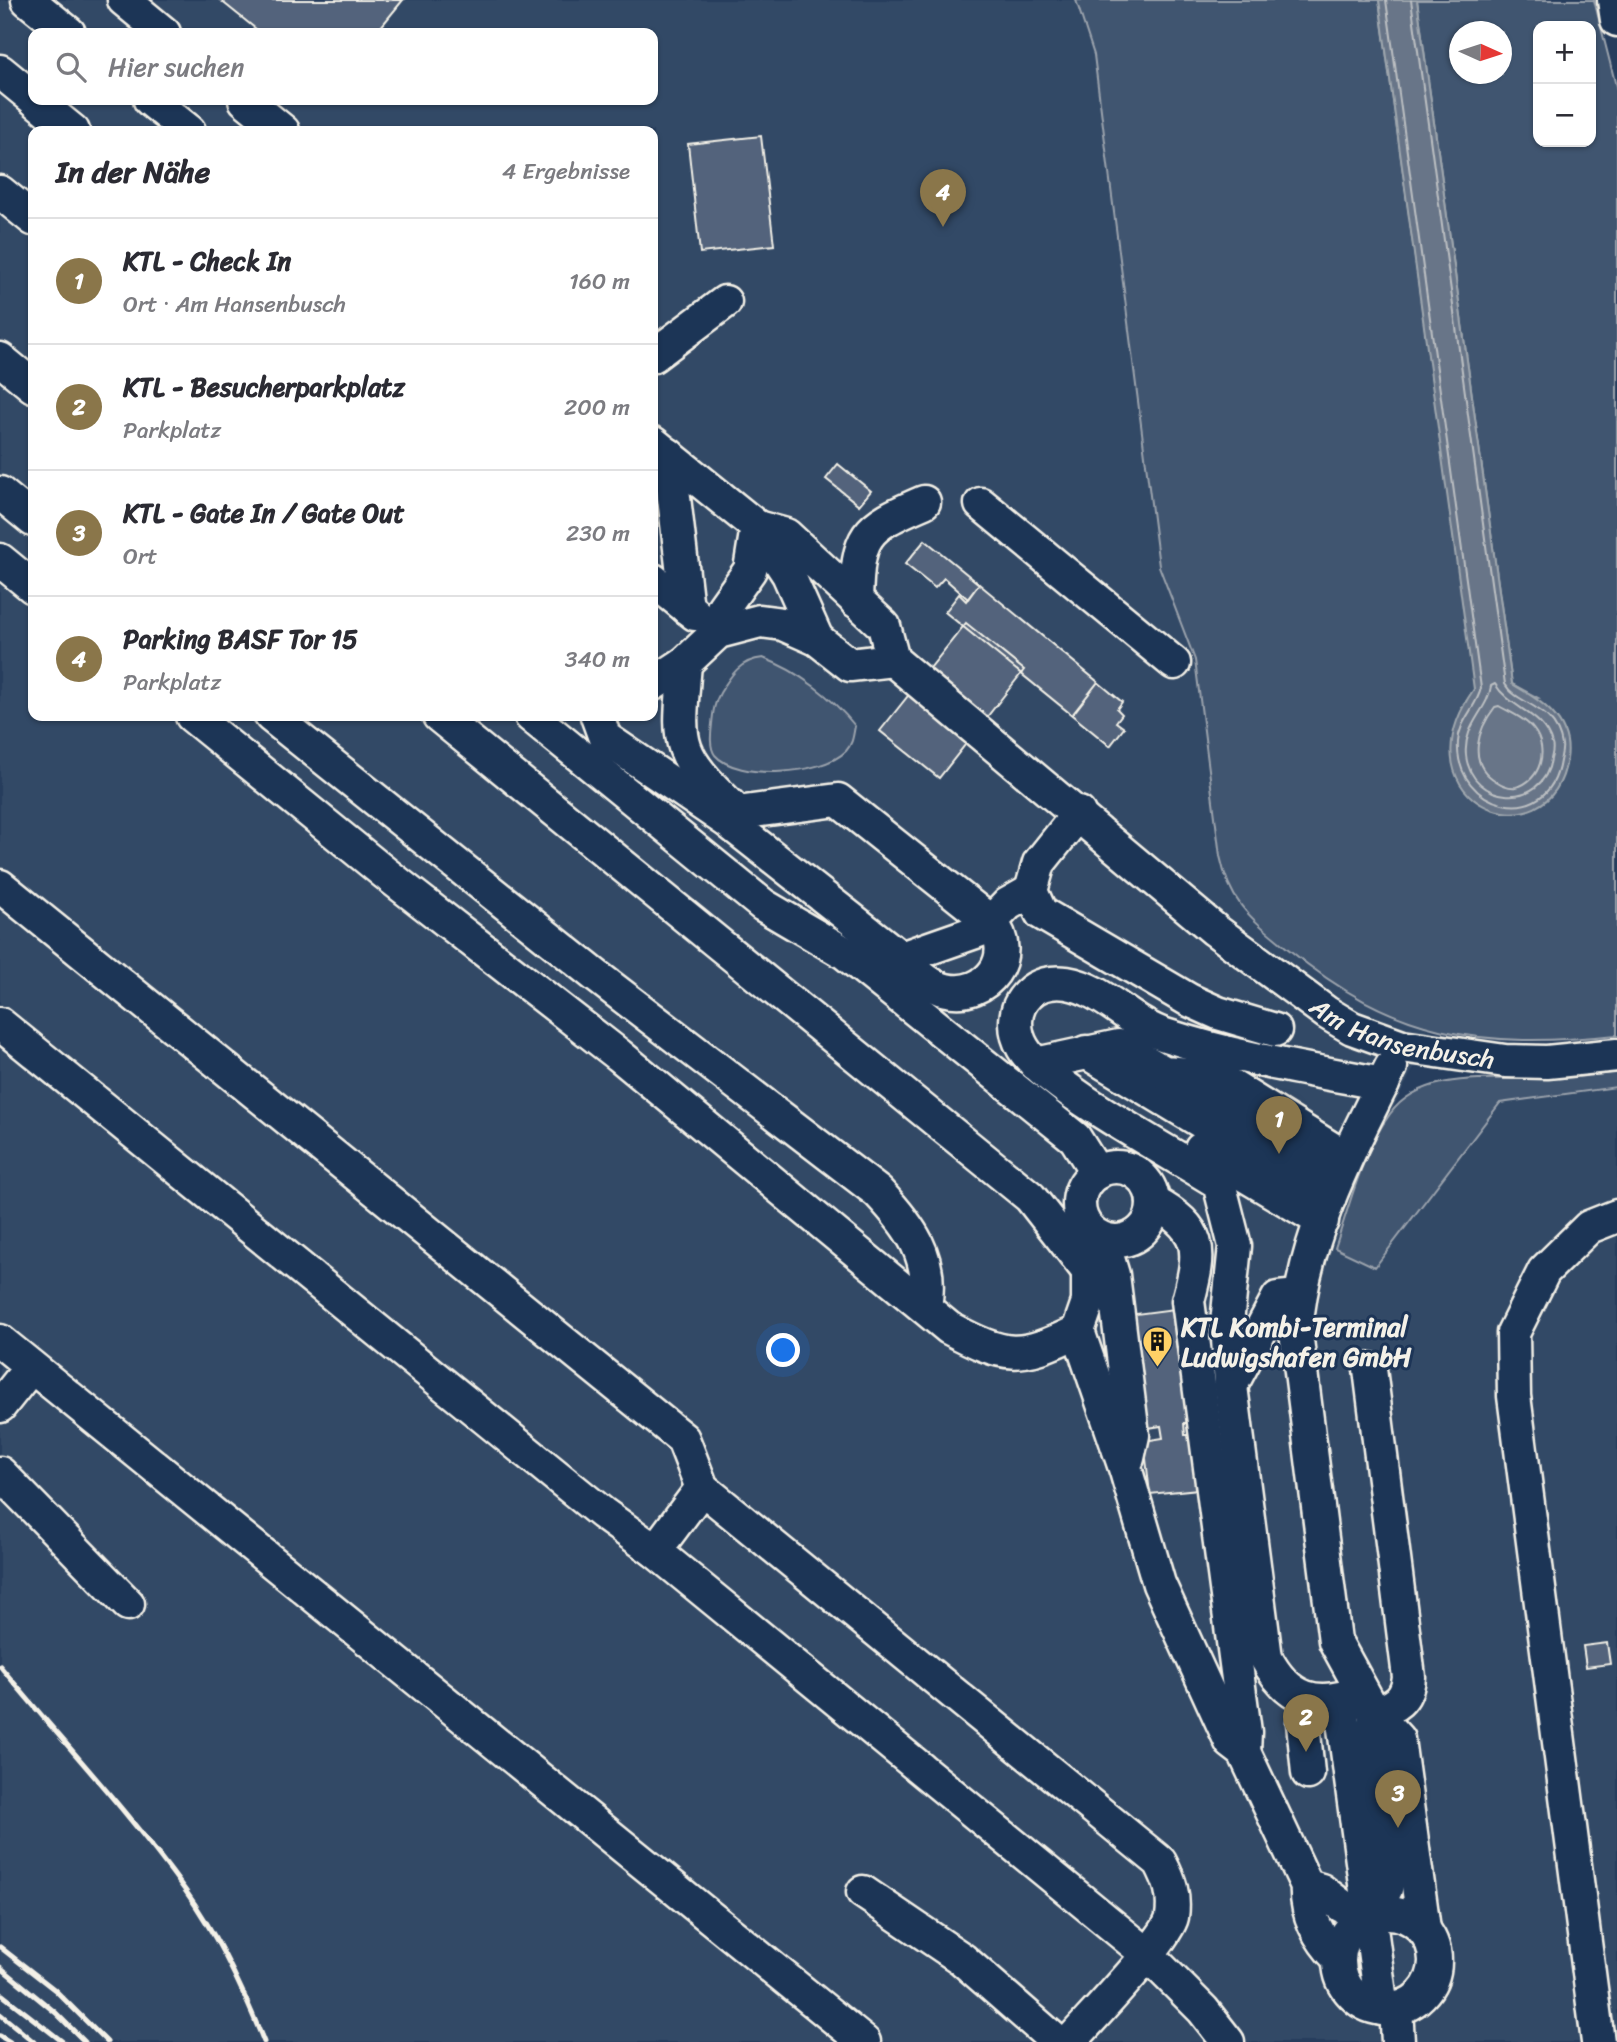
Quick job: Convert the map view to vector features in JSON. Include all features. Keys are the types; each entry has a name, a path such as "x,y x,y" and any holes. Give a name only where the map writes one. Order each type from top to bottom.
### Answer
{"street":[{"path":"28,0 63,28"},
{"path":"124,0 158,28"},
{"path":"1614,0 1617,20"},
{"path":"0,71 28,94"},
{"path":"41,105 67,126"},
{"path":"156,105 183,126"},
{"path":"250,105 277,126"},
{"path":"0,192 28,215"},
{"path":"658,329 716,297 658,351"},
{"path":"0,359 28,382"},
{"path":"661,449 757,527 788,574 817,639"},
{"path":"661,449 687,608"},
{"path":"0,493 28,516"},
{"path":"856,601 858,552 871,533 880,521 924,502"},
{"path":"981,504 1174,663"},
{"path":"658,681 685,663 718,632 760,621 783,624 817,639 850,665 893,660 884,626 786,535 757,527"},
{"path":"718,632 723,608 750,570 757,527"},
{"path":"0,560 28,583"},
{"path":"658,584 718,632"},
{"name":"Am Hansenbusch","path":"893,660 1079,813 1215,930 1327,1013 1352,1028 1402,1046 1505,1061 1547,1062 1617,1055"},
{"path":"685,663 680,730 685,753 699,775 737,813 878,923"},
{"path":"198,721 385,873 619,1055 949,1328 989,1349 1025,1352 1078,1331"},
{"path":"277,721 595,975 878,1192 901,1216 927,1265 929,1284 925,1306"},
{"path":"445,721 1030,1197 1088,1271"},
{"path":"537,721 763,905 845,953 1075,1138 1088,1185 1081,1218 1086,1227 1102,1239 1123,1241 1142,1231 1148,1223 1153,1202 1143,1179 1133,1171 1121,1167 1088,1185 1030,1197"},
{"path":"599,721 605,738 727,821 901,958 926,981 944,990 963,991 978,987 992,978 1000,962 999,931 838,800 737,813"},
{"path":"1079,813 1039,863 1031,891 1041,913 1189,1000 1219,1013 1275,1030"},
{"path":"0,886 683,1439 702,1488 1160,1862 1173,1888 1171,1921 1147,1954 1070,2042"},
{"path":"901,958 984,929 1007,904 1031,891"},
{"path":"1333,1189 1045,1062 1023,1049 1016,1019 1020,1004 1028,993 1040,986 1053,982 1069,983 1162,1035 1267,1061 1383,1084"},
{"path":"1119,1046 1135,1019"},
{"path":"0,1024 602,1513 655,1551 1147,1954 1203,2010 1228,2042"},
{"path":"1045,1062 1119,1046 1164,1072 1215,1076 1333,1189"},
{"path":"1338,1958 1348,1931 1370,1915 1386,1889 1390,1868 1374,1741 1335,1641 1296,1332 1299,1296 1333,1189 1402,1046"},
{"path":"1086,1052 1333,1189"},
{"path":"1045,1062 1056,1081 1219,1183 1235,1246 1227,1322 1231,1386 1266,1658 1278,1680 1309,1699 1395,1707 1403,1699 1409,1677 1370,1368"},
{"path":"1153,1202 1179,1216 1192,1232 1197,1252 1195,1275 1188,1301 1245,1732 1244,1752"},
{"path":"1598,2042 1514,1396 1513,1333 1544,1270 1589,1227 1617,1216"},
{"path":"1102,1239 1088,1271 1088,1302 1078,1331 1126,1471 1159,1584 1231,1742 1244,1752 1307,1885 1306,1904 1325,1944 1338,1958 1343,1982 1359,2001 1389,2009 1418,1998 1432,1977 1434,1952 1424,1929 1398,1739 1358,1702"},
{"path":"1102,1239 1113,1275 1133,1435 1126,1471"},
{"path":"1231,1386 1278,1298 1299,1296"},
{"path":"0,1341 864,2042"},
{"path":"0,1406 31,1367"},
{"path":"0,1473 128,1604"},
{"path":"655,1551 702,1488"},
{"path":"1308,1773 1303,1723 1309,1699"},
{"path":"1307,1885 1321,1890 1342,1906 1370,1915 1399,1914 1424,1929"},
{"path":"863,1892 962,1959 1057,2042"},
{"path":"1370,1915 1398,2042"}],"shaded area":[{"path":"0,0 1076,0 1094,55 1159,566 1195,660 1225,879 1248,915 1317,973 1379,1009 1433,1031 1363,1166 1375,1266 1501,1103 1617,1087 1617,2042 0,2042"},
{"path":"1076,0 1379,0 1475,689 1462,707 1538,698 1512,684 1417,0 1594,0 1617,90 1617,1035 1523,1040 1481,1037 1403,1019 1365,1002 1327,978 1287,948 1244,909 1224,873 1220,856 1195,660 1159,566 1094,55"},
{"path":"763,658 801,678 825,695 846,715 855,726 846,751 819,765 780,772 742,769 715,755 711,736 713,712 718,697 728,680 742,665"},
{"path":"1617,1072 1617,1087 1500,1103 1375,1267 1335,1248 1372,1145 1390,1114 1403,1100 1420,1090 1458,1080 1557,1078"}],"water":[{"path":"1379,0 1417,0 1512,684 1553,713 1565,733 1568,745 1567,759 1555,790 1534,808 1509,813 1484,806 1464,789 1453,763 1454,730 1474,689"}],"building":[{"path":"220,0 403,0 380,28 255,28"},
{"path":"761,136 774,245 700,253 688,144"},
{"path":"838,464 871,491 859,505 826,479"},
{"path":"925,540 979,584 968,599 944,578 935,588 905,564"},
{"path":"979,584 1098,682 1072,715 945,612 959,594 966,601"},
{"path":"966,623 1024,670 939,778 880,731"},
{"path":"1098,682 1122,702 1117,709 1122,714 1116,722 1124,728 1110,746 1072,715"},
{"name":"KTL Kombi-Terminal Ludwigshafen GmbH","path":"1174,1309 1188,1423 1184,1423 1185,1435 1191,1435 1198,1489 1150,1494 1144,1441 1163,1438 1161,1426 1142,1429 1128,1315"},
{"path":"1607,1643 1610,1664 1586,1667 1583,1646"}],"railway":[{"path":"0,1666 118,1804 185,1890 229,1963 264,2042"},
{"path":"0,1947 55,1990 107,2042"},
{"path":"0,1967 56,2013 85,2042"},
{"path":"0,1993 63,2042"},
{"path":"0,2014 34,2042"},
{"path":"0,2036 10,2042"}],"place":[{"name":"Parking BASF Tor 15","path":"943,227"},
{"name":"KTL - Check In","path":"1279,1154"},
{"name":"KTL Kombi-Terminal Ludwigshafen GmbH","path":"1158,1369"},
{"name":"KTL - Besucherparkplatz","path":"1306,1752"},
{"name":"KTL - Gate In / Gate Out","path":"1398,1828"}]}
